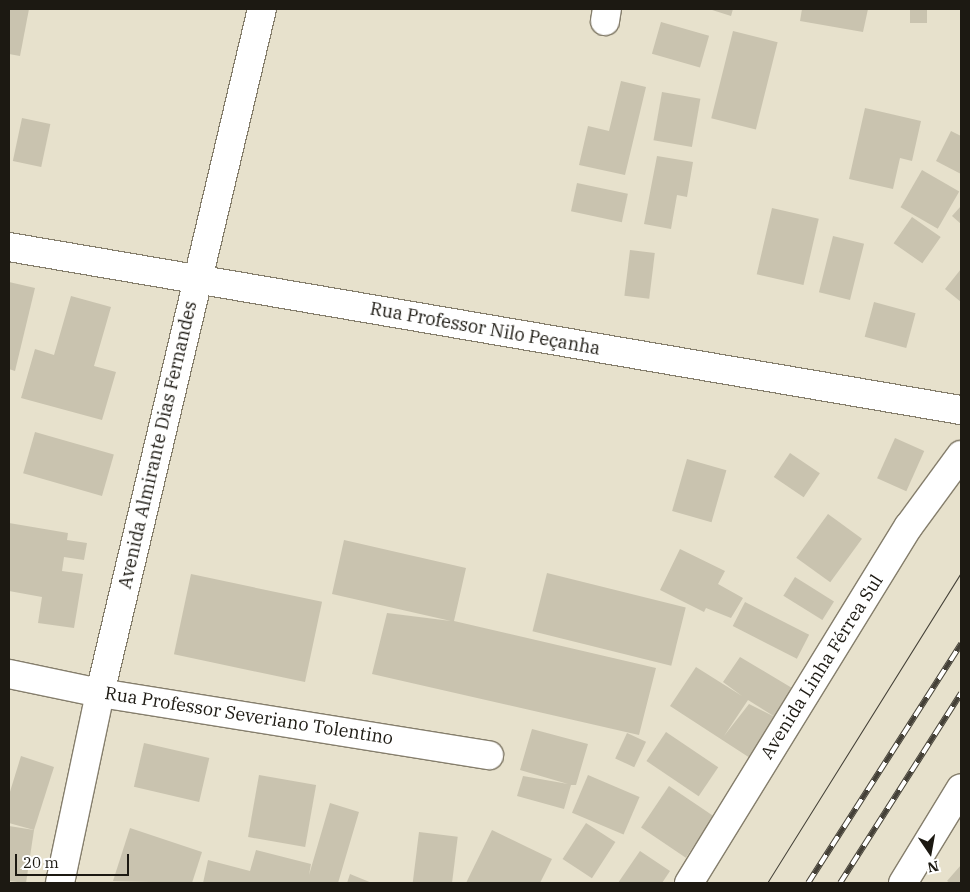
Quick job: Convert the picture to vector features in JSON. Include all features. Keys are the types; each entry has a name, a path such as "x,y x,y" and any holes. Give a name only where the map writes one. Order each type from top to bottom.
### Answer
{"street":[{"name":"Avenida Almirante Dias Fernandes","path":"60,883 100,693 262,9"},
{"name":"Rua Professor Nilo Peçanha","path":"9,247 961,410"},
{"name":"Avenida Linha Férrea Sul","path":"689,883 909,526 961,455"},
{"name":"Rua Professor Severiano Tolentino","path":"9,674 100,693 489,754"},
{"path":"902,883 961,788"}],"building":[{"path":"9,9 29,9 20,56 9,54"},
{"path":"709,9 733,9 731,16"},
{"path":"802,9 868,9 863,32 800,21"},
{"path":"910,9 927,9 927,23 910,23"},
{"path":"661,22 709,36 700,68 652,54"},
{"path":"733,31 778,42 756,129 711,118"},
{"path":"621,81 646,87 625,175 579,165 588,126 609,131"},
{"path":"662,92 700,99 692,147 653,140"},
{"path":"865,108 921,121 912,161 900,158 893,189 849,179"},
{"path":"22,118 50,124 41,167 13,161"},
{"path":"951,131 961,136 961,174 936,161"},
{"path":"657,156 693,162 687,197 677,195 671,229 644,224"},
{"path":"922,170 959,192 938,229 900,207"},
{"path":"577,183 628,194 622,222 571,211"},
{"path":"961,206 961,224 952,216"},
{"path":"772,208 819,219 803,285 757,274"},
{"path":"912,217 941,237 922,263 894,243"},
{"path":"833,236 864,244 850,300 819,292"},
{"path":"630,250 655,253 649,299 624,296"},
{"path":"961,269 961,302 945,289"},
{"path":"9,282 35,288 15,371 9,369"},
{"path":"71,296 111,307 94,366 116,372 102,420 21,398 35,349 54,355"},
{"path":"874,302 916,313 906,348 865,337"},
{"path":"35,432 114,455 102,496 23,473"},
{"path":"895,438 924,451 906,491 877,478"},
{"path":"790,453 820,473 804,497 774,477"},
{"path":"687,459 726,470 712,522 672,511"},
{"path":"828,514 862,539 830,582 796,558"},
{"path":"9,523 68,533 67,540 87,543 84,560 64,557 62,571 83,574 74,628 38,623 42,597 9,591"},
{"path":"344,540 466,568 454,621 656,668 639,735 372,674 387,613 451,621 332,594"},
{"path":"680,549 725,571 718,584 743,598 731,618 706,608 704,612 660,590"},
{"path":"547,573 686,608 671,666 532,631"},
{"path":"191,574 322,602 305,682 174,654"},
{"path":"795,577 834,601 822,620 783,596"},
{"path":"745,602 809,635 797,659 733,626"},
{"path":"740,657 792,688 775,717 750,758 670,706 696,667 742,696 723,682","holes":["748,700 775,717 749,704 724,736"]},
{"path":"532,729 588,744 576,785 571,785 564,809 517,796 523,776 568,784 520,770"},
{"path":"666,732 718,767 699,796 646,761"},
{"path":"627,733 646,742 634,767 615,758"},
{"path":"144,743 209,758 199,802 134,787"},
{"path":"21,756 54,767 34,830 9,823 9,795"},
{"path":"259,775 316,785 305,847 248,837"},
{"path":"588,775 640,797 624,835 572,813"},
{"path":"669,786 714,816 686,858 641,827"},
{"path":"330,803 359,812 338,883 203,883 208,860 250,871 256,850 311,864 309,875"},
{"path":"586,823 615,842 592,878 563,859"},
{"path":"9,826 34,830 26,883 9,881"},
{"path":"130,828 202,852 192,883 113,881"},
{"path":"492,830 552,859 540,883 466,883"},
{"path":"419,832 458,837 452,883 413,883"},
{"path":"640,851 670,871 662,883 618,883"},
{"path":"961,865 961,883 950,883 947,881"},
{"path":"350,874 372,883 347,883"}],"tram line":[{"path":"767,883 961,573"}],"railway":[{"path":"808,883 961,644"},
{"path":"840,883 961,693"}]}
